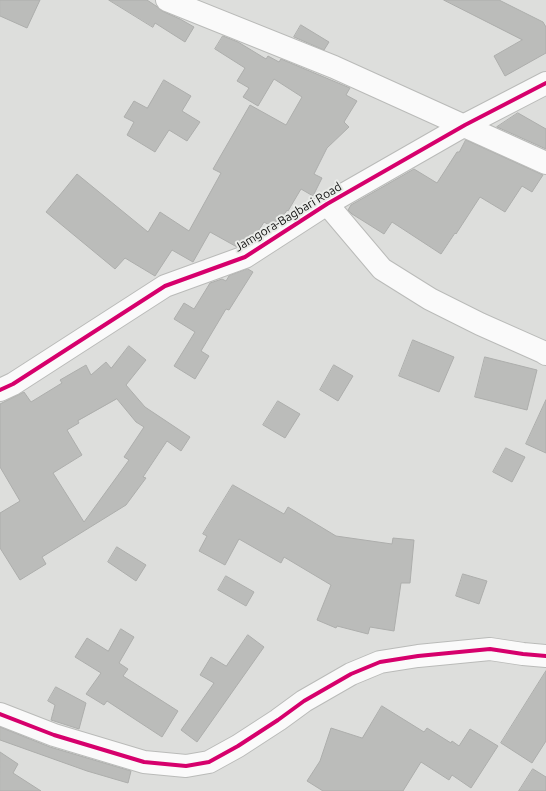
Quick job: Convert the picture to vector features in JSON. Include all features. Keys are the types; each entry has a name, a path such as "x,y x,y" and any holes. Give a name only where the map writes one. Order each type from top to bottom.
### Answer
{"street":[{"path":"167,0 334,67 465,125 546,163"},
{"name":"Jamgora-Bagbari Road","path":"0,390 13,384 165,286 245,257 327,204 465,125 546,83"},
{"path":"327,204 382,269 430,299 546,354"},
{"path":"0,714 54,735 144,762 186,766 209,762 272,724 304,701 351,674 380,662 418,656 490,649 546,656"}],"building":[{"path":"0,0 40,0 27,28 0,16"},
{"path":"109,0 147,0 162,11 194,27 185,42 155,23 153,27"},
{"path":"444,0 499,0 543,22 546,27 546,53 505,76 494,56 522,40"},
{"path":"301,25 329,42 324,50 294,37"},
{"path":"223,36 238,42 266,59 268,56 279,62 281,59 350,88 346,95 357,101 344,122 349,127 327,148 314,174 322,178 313,196 301,189 283,217 271,226 264,222 256,235 239,246 237,247 210,232 193,262 172,250 155,276 125,258 115,269 46,212 77,174 148,232 160,212 189,231 221,173 213,169 250,105 286,125 302,97 274,79 258,106 243,97 249,88 237,81 245,68 215,49"},
{"path":"164,80 191,96 182,111 200,122 187,141 169,130 155,152 127,135 134,122 124,117 134,101 147,108"},
{"path":"518,113 546,129 546,149 497,127"},
{"path":"466,140 543,175 532,192 522,186 505,212 480,197 441,254 392,222 384,234 348,210 351,205 414,169 437,183"},
{"path":"248,269 253,272 229,310 226,309 201,351 209,356 195,379 174,366 195,332 174,319 184,303 194,309 210,283 222,279 226,281 229,276"},
{"path":"413,340 454,357 439,392 399,376"},
{"path":"129,346 146,360 126,385 145,407 190,437 181,451 167,441 143,477 146,478 126,505 42,557 46,564 20,580 0,548 0,513 20,501 0,467 0,404 24,392 31,402 62,383 60,380 86,365 91,375 106,362 111,368","holes":["117,399 136,422 144,427 124,457 129,460 84,522 53,473 82,455 67,430 79,423 78,421"]},
{"path":"485,357 537,370 527,410 475,397"},
{"path":"334,365 353,376 338,401 320,390"},
{"path":"546,400 546,453 526,444"},
{"path":"278,401 300,414 285,438 263,425"},
{"path":"506,448 525,457 512,482 493,472"},
{"path":"233,485 284,514 288,507 336,536 392,544 393,538 414,540 410,583 401,583 394,631 370,627 368,634 337,626 336,628 317,620 331,585 284,557 281,563 239,539 225,565 199,551 207,536 203,534"},
{"path":"117,547 146,565 136,581 108,562"},
{"path":"463,574 487,581 479,604 456,596"},
{"path":"226,576 254,592 246,606 218,590"},
{"path":"121,629 134,637 119,663 128,669 123,676 178,711 162,737 107,701 104,705 86,694 101,673 75,657 87,638 108,651"},
{"path":"248,635 264,647 197,742 181,730 214,683 200,675 211,657 226,666"},
{"path":"546,671 546,741 532,763 501,743"},
{"path":"56,687 86,703 79,729 51,720 55,705 48,701"},
{"path":"382,706 424,732 427,728 451,743 452,741 459,746 470,729 498,746 471,788 452,775 449,780 421,762 403,791 323,791 307,781 320,761 331,728 362,738"},
{"path":"0,727 50,747 131,771 128,783 87,771 0,740"},
{"path":"0,752 18,764 13,773 41,791 0,791"},
{"path":"533,769 546,777 546,791 519,791"}],"cycle path":[{"path":"0,390 13,384 165,286 245,257 327,204 465,125 546,83"},
{"path":"0,714 54,735 144,762 186,766 209,762 238,746 304,701 351,674 380,662 418,656 490,649 546,656"}]}
